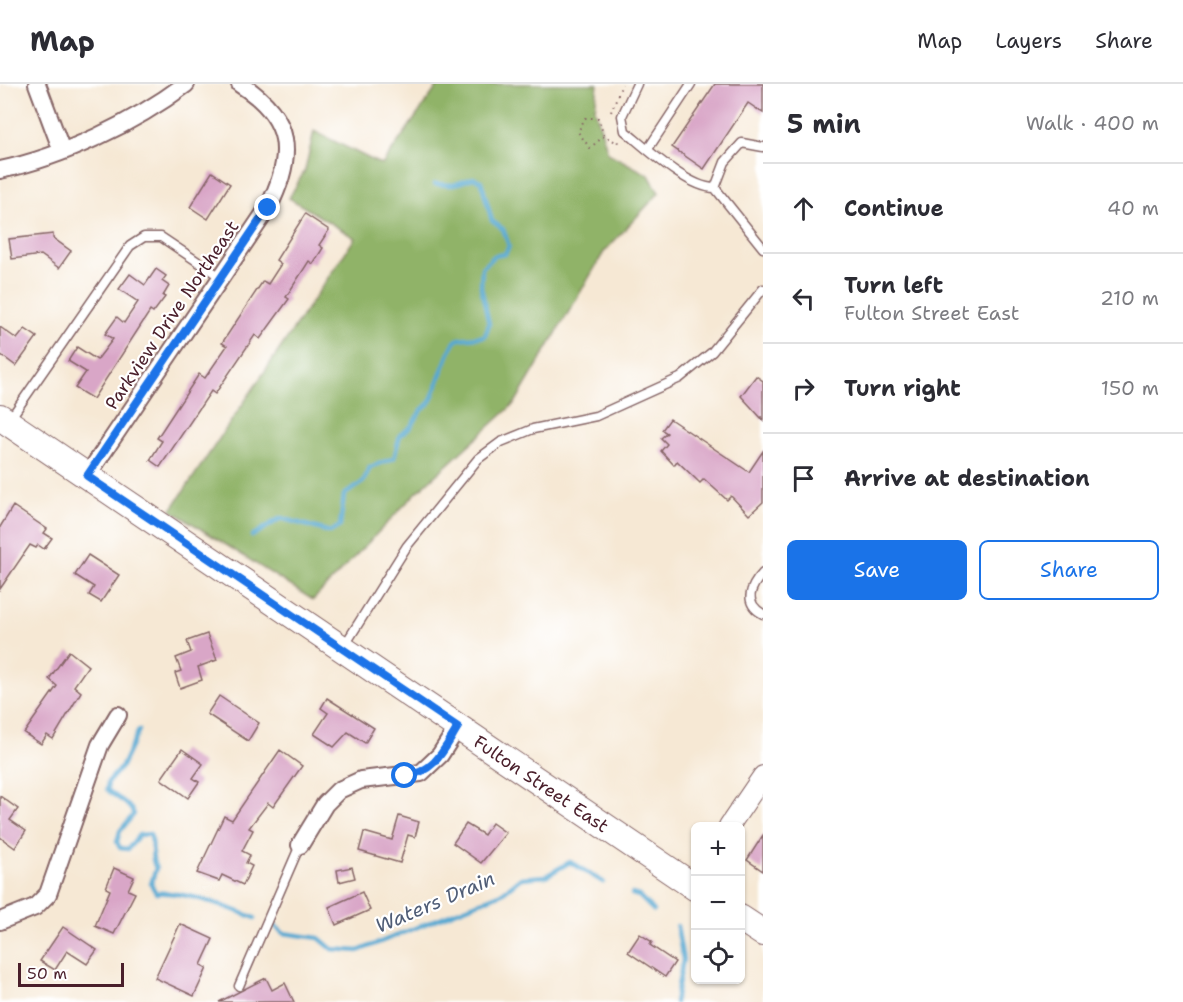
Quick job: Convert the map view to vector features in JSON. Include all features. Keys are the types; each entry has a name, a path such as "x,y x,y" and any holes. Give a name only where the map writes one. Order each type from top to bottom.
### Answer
{"main road":[{"name":"Fulton Street East","path":"3,425 87,476 458,727 691,881"},
{"path":"745,921 763,933"}],"street":[{"path":"38,84 62,151"},
{"path":"0,170 62,151 138,115 186,84"},
{"name":"Parkview Drive Northeast","path":"87,476 222,278 277,191 287,151 282,129 270,108 240,84"},
{"path":"0,921 35,907 48,894 100,745 118,715"},
{"path":"300,845 325,804 339,790 361,780 421,773 441,755 458,727"},
{"path":"732,822 763,776"}],"lane":[{"path":"637,84 622,116 625,131 704,188 715,188"},
{"path":"648,149 691,84"},
{"path":"715,188 725,162 742,143 763,147"},
{"path":"715,188 763,248"},
{"path":"3,425 130,246 144,237 161,237 222,278"},
{"path":"343,648 407,546 478,459 501,442 533,429 596,416 680,378 712,352 763,289"},
{"path":"763,573 752,585 750,598 755,610 763,614"},
{"path":"238,986 300,845"}],"path":[{"path":"585,118 598,118 604,136 590,148 578,132 585,118"}],"green space":[{"path":"439,84 598,84 595,109 608,153 649,175 659,193 604,252 515,403 415,494 313,600 171,510 355,238 289,198 305,170 314,131 382,165"}],"building":[{"path":"715,84 763,84 763,113 748,103 704,169 672,147"},
{"path":"212,172 230,184 208,219 190,207"},
{"path":"305,214 329,230 319,245 323,248 313,264 309,261 286,297 289,299 260,339 255,335 215,394 211,391 160,467 150,460 162,441 157,438 199,374 205,378 227,346 222,343 263,281 268,284 281,264 276,260"},
{"path":"53,234 53,238 71,251 59,268 41,255 12,259 9,239"},
{"path":"156,269 166,276 162,281 169,286 163,296 165,297 153,313 150,311 93,399 75,388 86,372 68,361 77,347 97,360 113,339 105,334 117,317 124,323 138,302 119,289 130,274 145,285"},
{"path":"0,327 17,339 25,329 37,337 16,366 0,354"},
{"path":"756,376 763,381 763,420 741,396"},
{"path":"670,419 749,472 763,451 763,502 749,515 731,496 727,500 704,479 700,483 677,461 674,465 661,451 667,444 661,438 667,433 662,430"},
{"path":"13,506 47,529 44,533 52,538 44,549 38,545 36,548 30,545 0,589 0,527"},
{"path":"88,555 119,575 101,602 89,595 94,587 75,575"},
{"path":"207,634 217,660 198,667 202,680 180,688 175,673 181,671 176,658 191,652 187,641"},
{"path":"69,651 88,666 74,686 81,692 53,739 47,735 41,744 24,733 57,686 49,679"},
{"path":"219,696 259,723 248,741 207,714"},
{"path":"327,698 374,728 365,743 348,732 334,747 314,734 328,713 321,708"},
{"path":"182,749 203,764 193,778 199,782 188,798 161,779"},
{"path":"280,750 302,766 273,807 268,803 249,828 253,830 242,851 250,855 246,863 252,866 243,885 222,875 219,881 197,873 224,816 232,820"},
{"path":"0,796 18,809 10,820 26,831 15,848 0,837"},
{"path":"399,816 419,822 415,837 408,835 400,863 359,851 364,832 392,840"},
{"path":"492,823 506,833 481,863 453,843 466,824 484,835"},
{"path":"763,835 763,871 747,860"},
{"path":"352,867 355,878 339,882 337,870"},
{"path":"114,868 134,877 128,890 135,893 114,934 95,926 110,890 106,888"},
{"path":"362,892 370,910 336,925 329,907"},
{"path":"180,924 213,939 201,965 207,968 194,996 155,978"},
{"path":"63,927 97,950 87,964 67,951 55,970 40,961"},
{"path":"640,934 652,942 650,945 675,962 665,977 628,952"},
{"path":"266,978 272,990 285,983 294,1002 219,1002"}],"waterway":[{"name":"Waters Drain","path":"252,536 281,518 330,532 340,526 344,495 363,482 370,467 394,458 400,435 411,426 430,402 454,343 460,339 485,336 489,324 481,287 482,268 494,256 505,254 509,246 503,229 492,221 481,181 473,178 453,185 435,184"},
{"name":"Waters Drain","path":"139,730 122,766 108,782 107,789 134,814 120,831 117,842 120,848 128,849 139,835 150,834 156,868 151,884 156,893 193,897 255,918"},
{"name":"Waters Drain","path":"274,925 283,933 319,938 332,949 358,951 502,893 521,878 546,876 570,862 603,882"},
{"name":"Waters Drain","path":"632,894 639,896 654,911"},
{"name":"Waters Drain","path":"675,1002 683,960 677,926"}],"route":[{"path":"268,208 87,476 458,727 441,755 431,765 421,773 405,776"}]}
